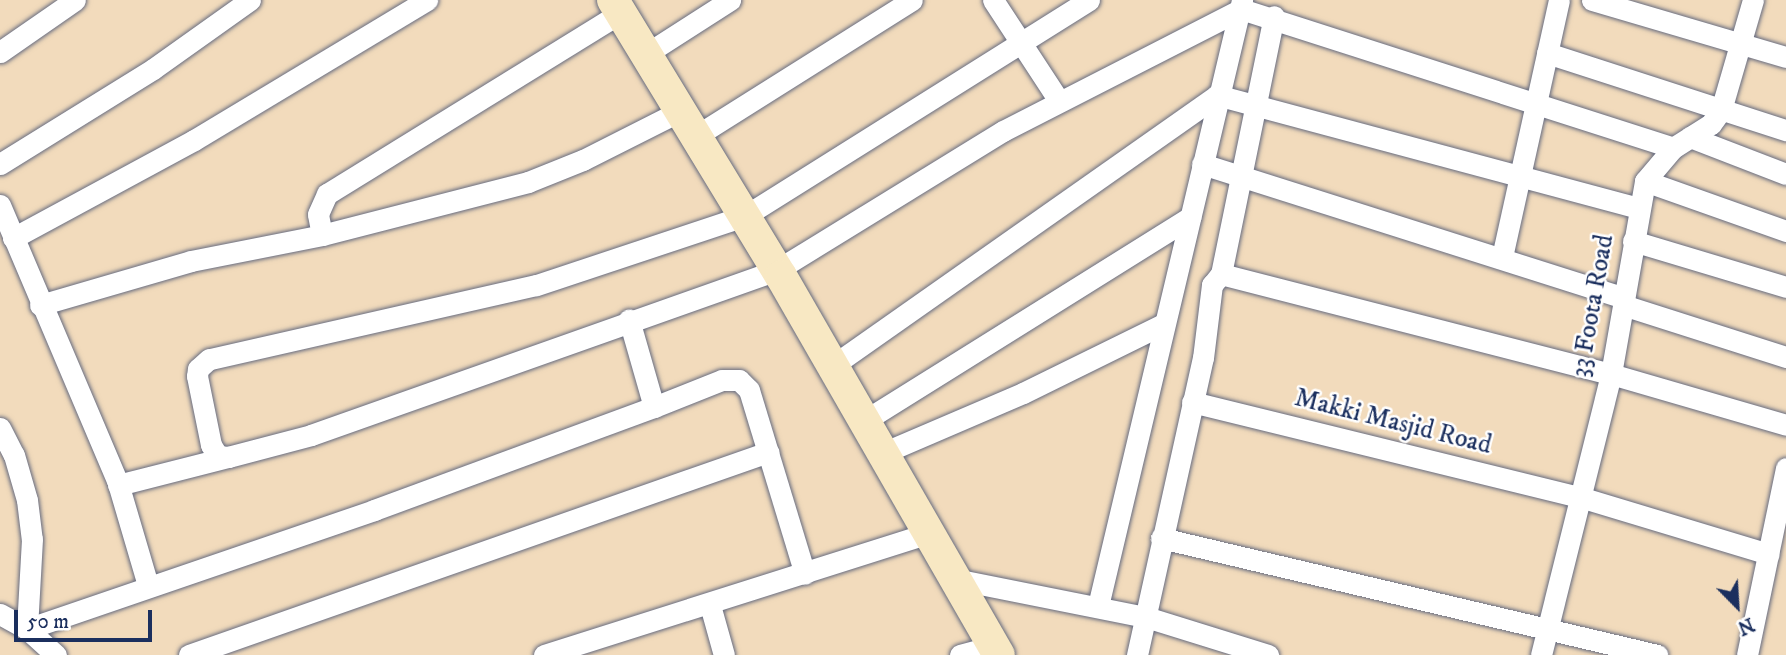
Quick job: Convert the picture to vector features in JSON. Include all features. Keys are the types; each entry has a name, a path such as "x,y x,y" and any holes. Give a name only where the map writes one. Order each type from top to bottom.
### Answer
{"street":[{"path":"0,52 46,9 75,0"},
{"path":"0,164 142,77 250,0"},
{"path":"13,238 194,140 427,0"},
{"path":"646,54 730,0"},
{"path":"40,305 191,261 322,235 528,182 688,124 912,0"},
{"path":"993,0 1059,101"},
{"path":"228,457 218,456 211,445 197,376 198,369 209,359 536,285 744,216 1089,0"},
{"path":"1502,257 1559,0"},
{"path":"1592,0 1786,57"},
{"name":"33 Foota Road","path":"1541,655 1611,374 1638,208 1645,181 1682,142 1711,124 1721,110 1753,0"},
{"path":"1098,607 1217,95 1232,55 1241,4"},
{"path":"118,485 228,457 391,410 629,320 777,270 1059,101 1241,4 1535,103 1682,142 1786,174"},
{"path":"322,235 317,214 327,194 617,6 777,270 996,650 960,655"},
{"path":"1136,655 1192,402 1212,285 1221,274 1274,16"},
{"path":"1547,52 1786,130"},
{"path":"1217,95 1638,208"},
{"path":"832,366 1217,95"},
{"path":"1202,164 1502,257 1786,357"},
{"path":"1645,181 1786,231"},
{"path":"0,205 40,305 84,398 118,485 148,585"},
{"path":"864,421 1190,217"},
{"path":"1633,241 1786,287"},
{"path":"1221,274 1611,374 1786,425"},
{"path":"629,320 654,407"},
{"path":"883,453 1023,393 1163,324"},
{"path":"27,629 148,585 374,510 722,380 739,380 749,390 804,574"},
{"name":"Makki Masjid Road","path":"1192,402 1580,497 1769,554"},
{"path":"0,428 14,454 27,500 32,539 27,629"},
{"path":"189,655 768,452"},
{"path":"1747,655 1786,468"},
{"path":"544,655 710,605 928,533"},
{"path":"1161,538 1657,655"},
{"path":"955,579 1146,617 1268,655"},
{"path":"710,605 724,655"},
{"path":"0,614 27,629 56,655"}]}
